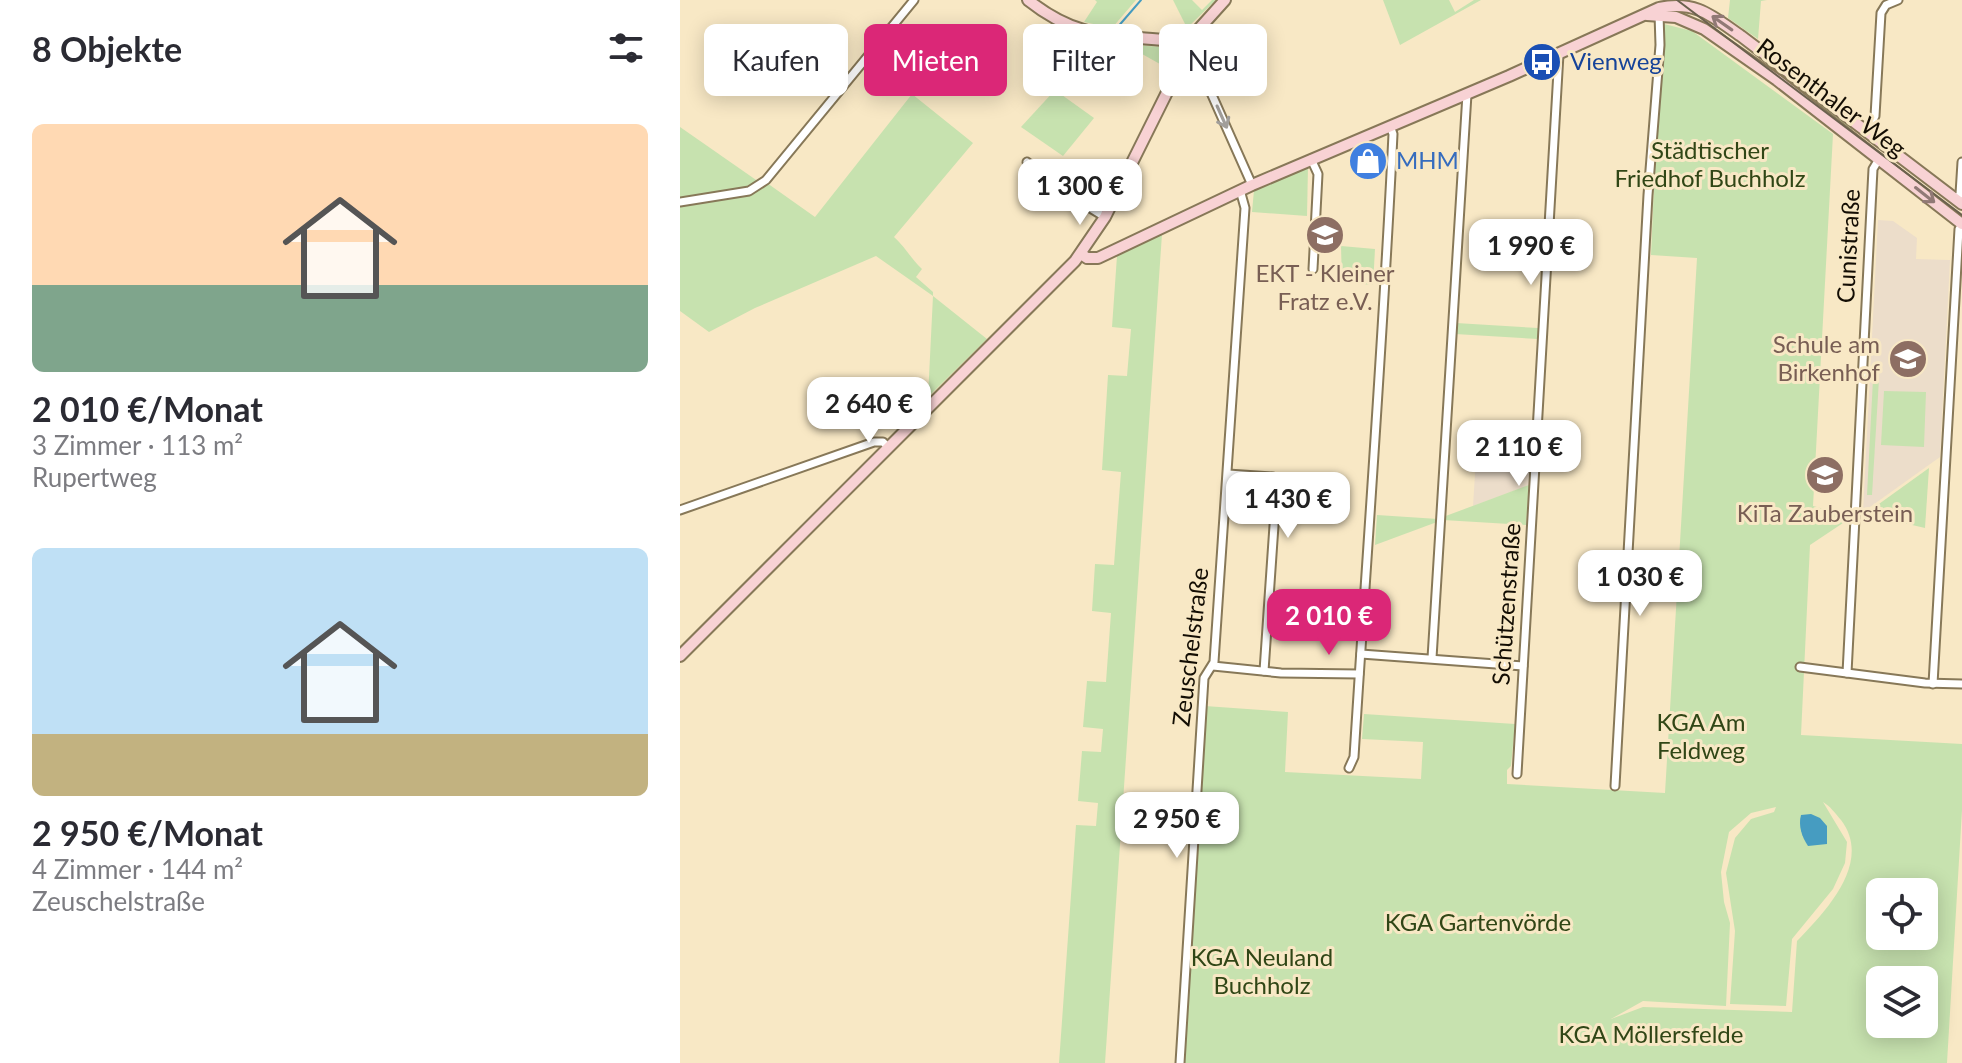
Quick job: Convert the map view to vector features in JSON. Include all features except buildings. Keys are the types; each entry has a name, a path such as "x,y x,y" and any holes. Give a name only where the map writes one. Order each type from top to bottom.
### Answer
{"main road":[{"path":"1028,0 1057,21 1075,29 1159,40"},
{"path":"1204,24 1225,0"},
{"name":"Rosenthaler Weg","path":"1663,13 1684,3 1721,22 1959,202"},
{"path":"1081,254 1087,258 1098,258 1311,159 1645,15 1663,13"},
{"name":"Rosenthaler Weg","path":"1663,13 1704,29 1777,80 1962,224"},
{"path":"680,656 1081,254 1105,217 1166,96"},
{"path":"1858,143 1867,131"},
{"path":"1879,159 1889,147"}],"street":[{"path":"680,202 749,191 766,180 914,0"},
{"path":"1867,131 1874,121 1881,13 1886,5 1898,0"},
{"path":"1615,786 1648,195 1663,13"},
{"name":"Schützenstraße","path":"1517,774 1559,54"},
{"path":"1432,658 1467,94"},
{"path":"1212,96 1252,185"},
{"path":"1349,768 1354,757 1388,237 1393,134 1390,126"},
{"path":"1311,159 1318,174 1313,269"},
{"name":"Cunistraße","path":"1847,673 1873,169 1879,159"},
{"path":"1027,162 1069,195 1105,217"},
{"path":"1959,202 1962,162"},
{"name":"Zeuschelstraße","path":"1180,1063 1204,678 1213,666 1228,474 1245,208 1240,190"},
{"path":"1933,684 1959,229 1962,224"},
{"path":"680,510 874,442 883,442 889,448"},
{"path":"1228,474 1273,477 1277,482 1264,671"},
{"path":"1361,654 1523,666"},
{"path":"1213,666 1359,674"},
{"path":"1800,667 1933,684 1962,684"}],"shaded area":[{"name":"Schule am Birkenhof","path":"1878,220 1893,221 1917,238 1916,259 1950,260 1940,457 1863,512"},
{"path":"1476,458 1530,462 1529,485 1473,506"}],"green space":[{"path":"1095,0 1136,0 1115,24 1084,22 1097,2"},
{"path":"1173,0 1192,0 1202,10 1216,0 1191,24 1185,24"},
{"path":"1383,0 1449,0 1455,12 1474,0 1481,0 1400,45"},
{"path":"1730,0 1767,0 1761,1 1758,39 1728,18"},
{"path":"1664,24 1692,31 1833,134 1813,506 1843,514 1843,523 1810,545 1801,735 1962,744 1962,810 1947,1063 1182,1063 1205,706 1288,712 1285,772 1421,779 1423,742 1362,739 1364,714 1515,724 1507,784 1665,793 1697,258 1651,255 1653,156","holes":["1823,802 1849,836 1852,852 1849,869 1832,901 1797,941 1792,1012 1643,1007 1611,1019 1643,1001 1726,1006 1730,923 1721,872 1729,832 1751,813 1776,807 1774,812 1751,819 1735,838 1726,873 1735,931 1730,1004 1786,1006 1792,939 1833,889 1845,863 1847,842"]},
{"path":"1143,46 1159,47 1159,64 1143,54"},
{"path":"1769,59 1856,125 1850,133 1763,68"},
{"path":"910,96 914,96 973,143 894,237 922,269 916,277 933,292 933,296 876,256 755,308 709,332 680,311 680,204 767,183 815,217"},
{"path":"1049,96 1063,96 1094,118 1063,156 1021,127"},
{"path":"680,127 759,182 754,187 680,199"},
{"path":"1308,167 1307,216 1252,212 1254,190"},
{"path":"1162,234 1105,1063 1059,1063 1076,825 1096,826 1098,803 1078,801 1082,751 1101,752 1103,729 1083,727 1087,681 1106,682 1111,613 1092,611 1095,564 1114,565 1121,472 1102,470 1108,375 1127,376 1131,329 1112,327 1117,256"},
{"path":"1341,246 1375,249 1373,285 1342,282"},
{"path":"933,296 987,339 928,397"},
{"path":"1456,323 1538,328 1538,339 1455,334"},
{"path":"1873,379 1879,379 1872,495 1867,495"},
{"path":"1884,391 1926,392 1924,447 1881,445"},
{"path":"1929,468 1925,528 1865,514"},
{"path":"1529,485 1526,525 1443,520 1443,517"},
{"path":"1377,515 1438,519 1375,545"}],"water":[{"path":"1811,814 1827,826 1827,844 1808,846 1806,843 1800,819 1801,815"}],"waterway":[{"path":"1120,24 1141,0"}],"tram line":[{"path":"1677,0 1962,215"}],"place":[{"name":"Vienweg","path":"1542,62"},
{"name":"MHM","path":"1368,161"},
{"name":"EKT - Kleiner Fratz e.V.","path":"1325,235"},
{"name":"Schule am Birkenhof","path":"1908,359"},
{"name":"KiTa Zauberstein","path":"1825,475"}],"park label":[{"name":"Städtischer Friedhof Buchholz","path":"1710,165"},
{"name":"KGA Am Feldweg","path":"1701,737"},
{"name":"KGA Gartenvörde","path":"1478,923"},
{"name":"KGA Neuland Buchholz","path":"1262,972"},
{"name":"KGA Möllersfelde","path":"1651,1035"}]}
